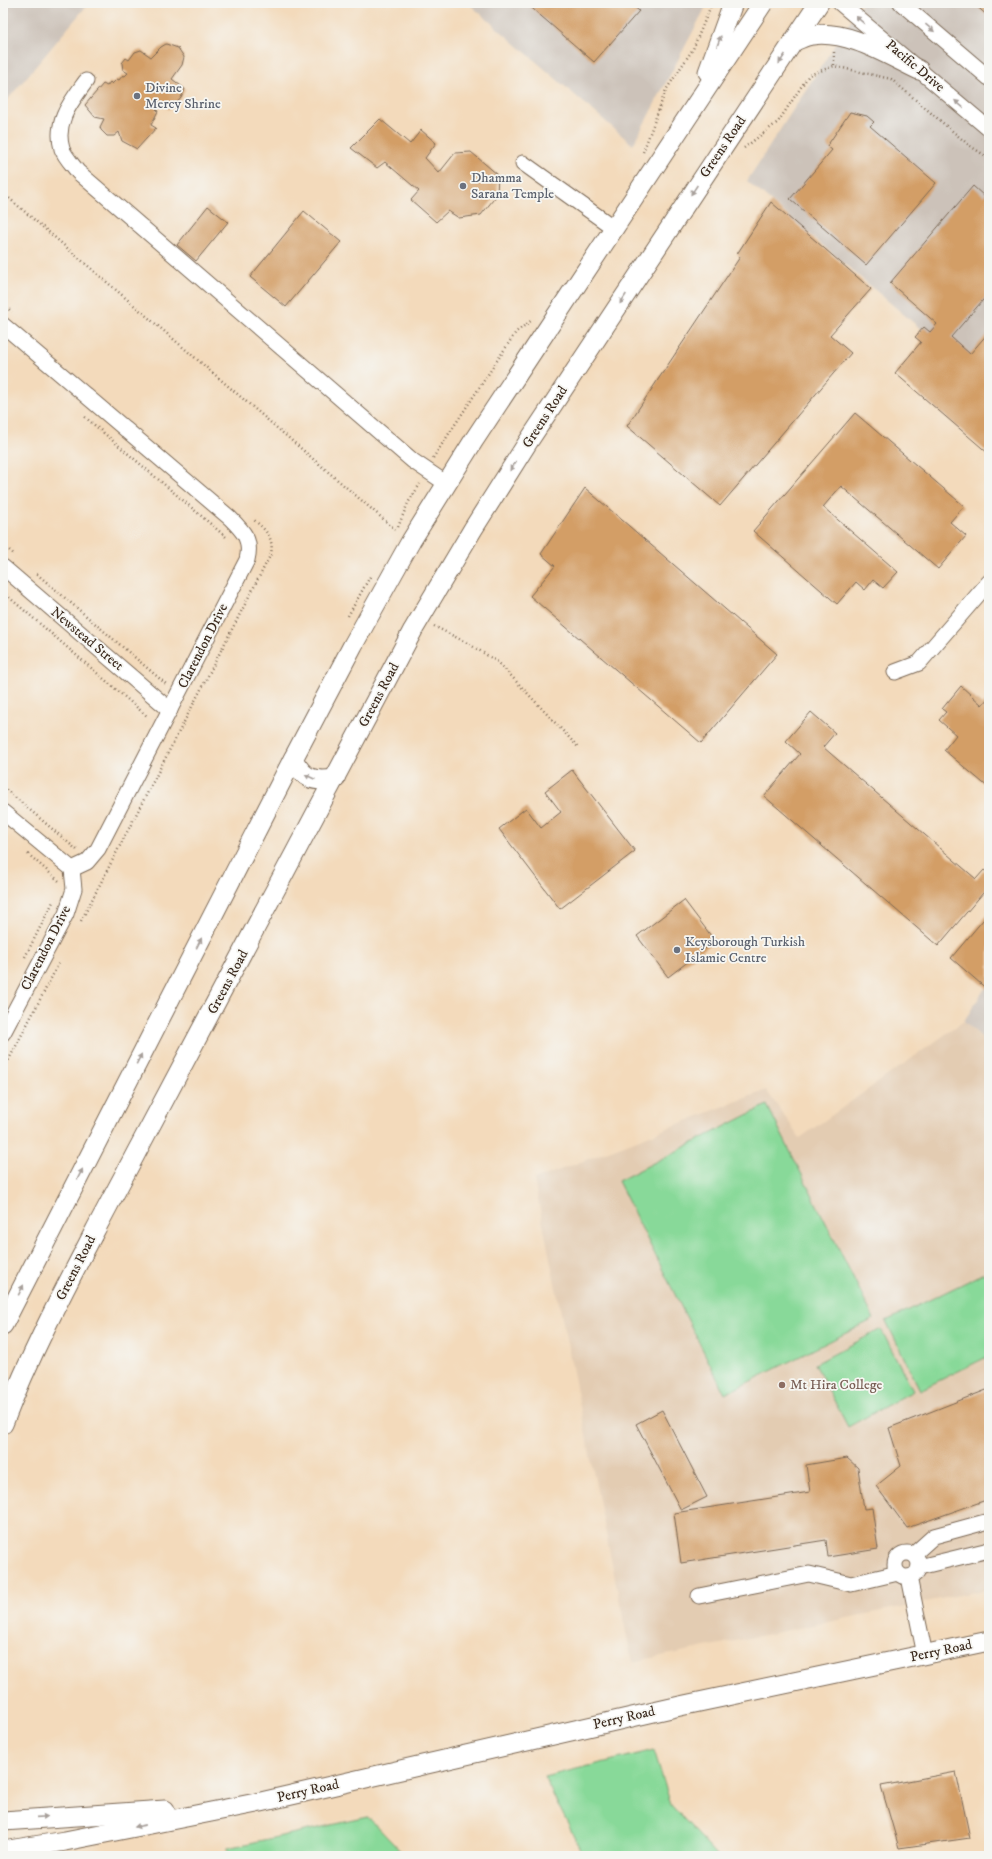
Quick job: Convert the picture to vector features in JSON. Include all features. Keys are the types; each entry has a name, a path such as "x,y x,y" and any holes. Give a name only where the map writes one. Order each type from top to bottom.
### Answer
{"main road":[{"path":"696,104 734,3"},
{"path":"3,1325 294,759 380,596 447,484 763,3"},
{"name":"Greens Road","path":"3,1424 8,1398 96,1228 413,630 473,529 819,3"},
{"path":"794,41 810,35 822,34 845,38 867,45 919,70"},
{"path":"294,759 300,772 307,777 320,780 335,779"},
{"name":"Perry Road","path":"3,1851 65,1841 261,1802 680,1706 989,1641"},
{"name":"Perry Road","path":"3,1821 261,1802"}],"street":[{"name":"Pacific Drive","path":"840,3 989,129"},
{"path":"901,3 989,78"},
{"path":"86,81 68,106 59,128 62,150 78,172 413,461 447,484"},
{"path":"523,163 614,228"},
{"name":"Clarendon Drive","path":"3,325 230,518 246,538 250,548 247,560 98,849 87,862 72,869 74,889 66,914 3,1033"},
{"name":"Newstead Street","path":"3,567 170,710"},
{"path":"895,672 919,663 989,582"},
{"path":"3,812 72,869"},
{"path":"925,1655 910,1568 934,1536 989,1521"},
{"path":"699,1596 810,1574 851,1584 910,1568 989,1550"}],"path":[{"path":"743,149 778,122 808,75 834,66 890,79 970,146 989,158"},
{"path":"3,192 396,530"},
{"path":"3,304 15,315"},
{"path":"79,924 271,554 270,537 266,531 252,518"},
{"path":"3,545 21,561"},
{"path":"33,571 166,684"},
{"path":"3,592 148,717"},
{"path":"430,631 438,620"},
{"path":"433,626 469,644 498,662 578,747"},
{"path":"3,787 79,852"},
{"path":"27,853 62,884"},
{"path":"3,1070 61,959"}],"shaded area":[{"path":"3,3 89,3 3,105"},
{"path":"468,3 708,3 633,145"},
{"path":"862,3 989,3 989,387 747,181"},
{"path":"989,982 989,1044 964,1021"},
{"name":"Mt Hira College","path":"964,1021 989,1044 989,1589 632,1662 534,1180 766,1090 800,1138"}],"green space":[{"path":"767,1105 874,1319 725,1394 618,1181"},
{"path":"989,1271 989,1356 920,1390 886,1321"},
{"path":"881,1329 913,1391 848,1427 815,1364"},
{"path":"654,1750 671,1805 718,1856 584,1856 544,1777"},
{"path":"368,1817 405,1856 234,1856 227,1848"}],"building":[{"path":"526,3 630,3 639,11 594,62"},
{"path":"973,3 989,3 989,17"},
{"name":"Divine Mercy Shrine","path":"166,44 178,48 184,57 182,65 172,79 185,89 181,98 173,107 169,109 161,104 156,110 158,111 151,125 156,128 137,149 122,141 119,132 114,136 107,136 100,127 104,119 95,117 85,105 103,84 107,86 110,82 112,84 117,79 119,80 123,75 125,76 128,73 123,70 122,63 126,58 129,60 135,52 141,50 151,57"},
{"path":"850,112 867,116 874,122 870,126 936,183 866,265 790,199 832,150 827,146"},
{"path":"380,119 410,144 421,130 436,143 425,158 439,173 455,153 471,152 498,175 497,195 481,215 459,218 448,211 436,222 411,200 419,191 385,162 377,168 351,148"},
{"path":"973,186 984,196 989,190 989,293 951,337 970,354 989,332 989,454 895,373 921,342 915,337 924,327 930,332 937,324 890,283"},
{"path":"771,202 871,289 830,335 851,353 720,506 627,426 740,257 737,254"},
{"path":"208,206 228,222 196,261 177,245"},
{"path":"304,211 341,242 286,307 250,277"},
{"path":"855,413 964,506 950,522 966,536 938,569 841,486 823,507 898,572 883,588 873,580 865,590 856,582 837,604 753,531"},
{"path":"585,488 777,654 701,743 530,596 555,566 541,554"},
{"path":"961,686 982,705 989,697 989,788 944,750 956,735 939,720 946,712 942,709"},
{"path":"811,712 835,733 823,747 976,879 984,870 989,874 989,886 938,946 764,796 800,754 786,741"},
{"path":"572,770 635,851 560,909 499,829 526,808 541,828 561,812 545,791"},
{"path":"684,900 715,941 668,977 637,936"},
{"path":"989,913 989,991 951,958"},
{"path":"989,1389 989,1499 907,1528 876,1486 901,1466 889,1428"},
{"path":"662,1410 707,1497 681,1510 636,1424"},
{"path":"847,1458 858,1468 864,1509 872,1508 878,1549 828,1557 826,1540 681,1563 674,1513 810,1492 806,1465"},
{"path":"956,1772 970,1838 899,1848 881,1786"}],"place":[{"name":"Divine Mercy Shrine","path":"137,96"},
{"name":"Dhamma Sarana Temple","path":"463,186"},
{"name":"Keysborough Turkish Islamic Centre","path":"677,950"},
{"name":"Mt Hira College","path":"782,1385"}]}
